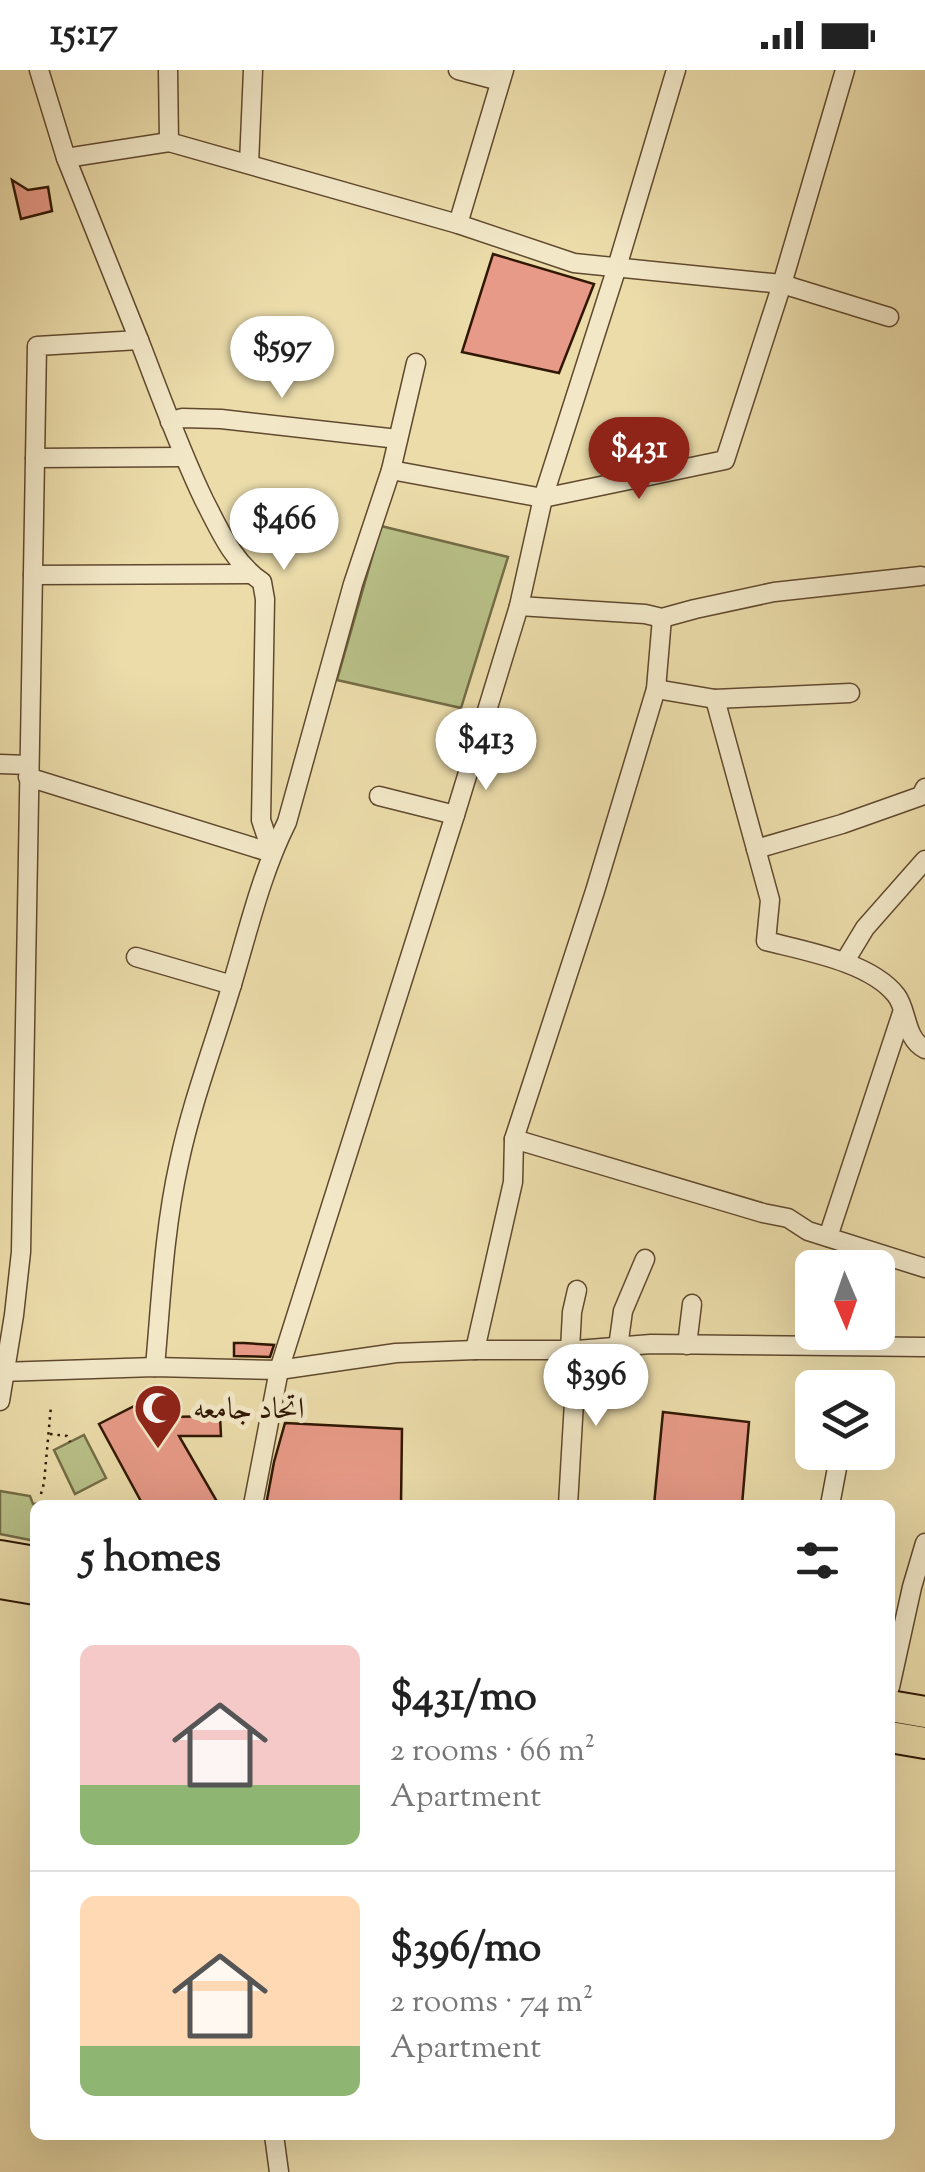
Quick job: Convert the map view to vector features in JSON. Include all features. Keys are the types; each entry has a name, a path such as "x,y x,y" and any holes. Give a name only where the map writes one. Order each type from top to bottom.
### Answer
{"highway":[{"path":"0,1556 30,1561"},
{"path":"0,1583 30,1588"},
{"path":"895,1707 925,1712"},
{"path":"895,1738 925,1742"}],"street":[{"path":"39,70 66,158 184,457 230,551 262,582 265,600 260,820 272,853"},
{"path":"168,70 169,142"},
{"path":"249,164 252,70"},
{"path":"458,70 502,76 458,224"},
{"path":"254,1500 279,1370 455,815 518,606 543,498 676,70"},
{"path":"391,470 543,498 725,460 845,70"},
{"path":"66,158 169,142 458,224 574,262 782,284 889,318"},
{"path":"0,1401 21,1252 37,346 139,340"},
{"path":"155,1368 178,1167 196,1092 272,853 288,822 353,584 391,470 416,362"},
{"path":"170,422 182,418 222,420 398,439"},
{"path":"35,458 184,457"},
{"path":"33,575 250,574"},
{"path":"518,606 662,618 774,592 921,576"},
{"path":"474,1350 514,1182 514,1139 656,689 662,618"},
{"path":"656,689 715,698 850,693"},
{"path":"715,698 770,900 766,941 845,961 880,982 898,996 916,1044 925,1049"},
{"path":"0,764 272,853"},
{"path":"756,849 921,796 925,788"},
{"path":"379,796 455,815"},
{"path":"845,961 904,881 922,869"},
{"path":"136,957 232,985"},
{"path":"828,1237 902,1013"},
{"path":"514,1139 788,1218 808,1231 925,1268"},
{"path":"618,1347 623,1311 646,1259"},
{"path":"568,1500 572,1312 576,1290"},
{"path":"688,1345 692,1304"},
{"path":"2,1372 279,1370 396,1353 474,1350 688,1345 925,1347"},
{"path":"831,1500 837,1470"},
{"path":"895,1664 925,1543"},
{"path":"275,2140 280,2172"}],"path":[{"path":"40,1494 51,1406"},
{"path":"48,1434 67,1436 70,1442"}],"green space":[{"path":"381,526 508,557 461,708 337,680"},
{"path":"84,1435 106,1478 75,1494 54,1450"},
{"path":"0,1491 30,1496 30,1540 0,1534"}],"building":[{"path":"12,180 28,190 48,187 52,211 21,219"},
{"path":"493,254 594,284 559,373 462,352"},
{"path":"234,1343 274,1345 270,1357 234,1356"},
{"path":"156,1395 168,1417 220,1416 221,1436 179,1436 216,1500 140,1500 99,1424"},
{"path":"663,1412 749,1422 742,1500 654,1500"},
{"path":"285,1423 402,1429 401,1500 267,1500"}],"place":[{"name":"اتحاد جامعه","path":"158,1450"}]}
